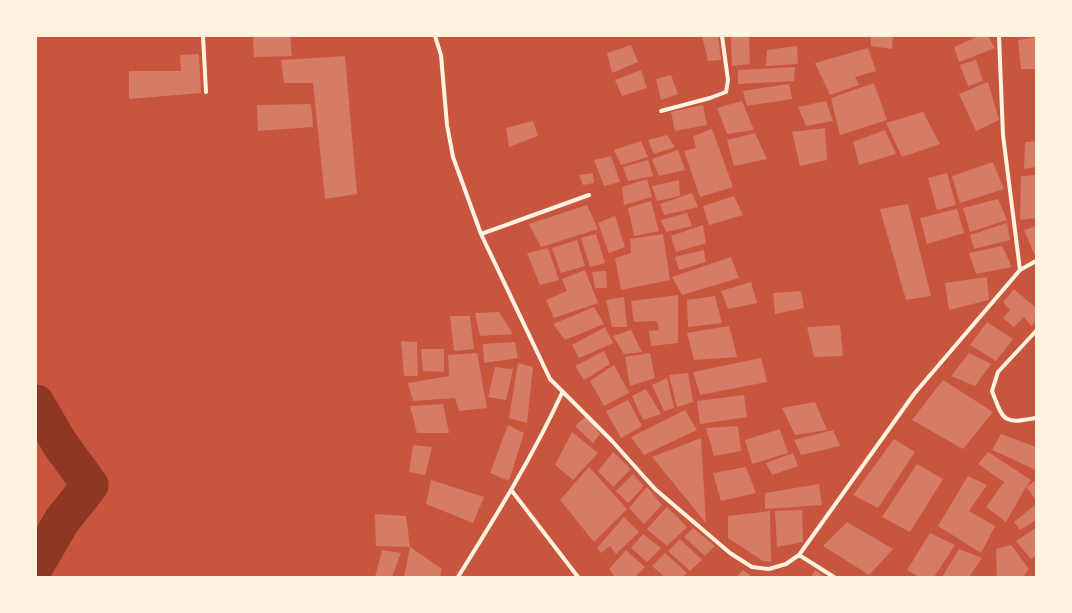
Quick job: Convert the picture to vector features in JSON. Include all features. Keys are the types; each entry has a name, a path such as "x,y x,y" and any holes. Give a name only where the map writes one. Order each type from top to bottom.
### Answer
{"street":[{"path":"202,36 206,92"},
{"path":"435,36 441,55 446,125 453,157 481,234 550,379 562,393 612,441 655,489 730,553 752,567 769,569 786,564 799,555 914,394 1020,270 1036,260"},
{"path":"660,111 710,98 726,92 728,80 722,36"},
{"path":"999,36 1003,135 1020,270"},
{"path":"481,234 589,195"},
{"path":"1036,331 998,372 992,391 999,411 1006,419 1014,422 1036,418"},
{"path":"458,577 512,491 543,434 562,393"},
{"path":"512,491 578,577"},
{"path":"799,555 834,577"}],"building":[{"path":"253,36 290,36 292,56 254,57"},
{"path":"702,36 718,36 721,60 708,61"},
{"path":"731,36 749,36 750,64 732,66"},
{"path":"871,36 893,36 892,49 871,46"},
{"path":"979,36 988,36 995,48 959,62 954,47"},
{"path":"1036,37 1036,69 1021,69 1018,40"},
{"path":"631,45 638,62 612,73 607,53"},
{"path":"797,46 798,64 766,66 767,50"},
{"path":"868,48 876,71 855,77 859,85 830,95 815,63"},
{"path":"199,54 201,93 129,99 129,71 181,71 180,55"},
{"path":"345,56 357,194 325,199 313,83 284,83 281,60"},
{"path":"976,60 983,81 968,86 960,65"},
{"path":"795,67 794,81 738,84 738,70"},
{"path":"641,70 647,88 622,96 615,80"},
{"path":"671,75 678,94 661,100 656,79"},
{"path":"988,82 999,120 976,131 959,94"},
{"path":"874,83 887,120 840,135 831,98"},
{"path":"789,84 792,99 747,106 743,91"},
{"path":"742,101 754,130 727,134 717,108"},
{"path":"826,101 833,121 806,126 798,107"},
{"path":"311,104 313,127 258,131 257,105"},
{"path":"703,105 707,125 675,131 671,112"},
{"path":"923,112 940,144 902,157 886,123"},
{"path":"533,121 538,136 509,147 506,128"},
{"path":"825,128 827,160 800,166 792,132"},
{"path":"712,129 733,187 700,197 684,151 696,148 693,136"},
{"path":"885,130 896,154 859,165 853,142"},
{"path":"755,133 767,159 734,166 727,140"},
{"path":"667,135 675,147 654,154 648,140"},
{"path":"641,141 648,157 621,165 614,150"},
{"path":"1036,141 1036,167 1024,169 1025,142"},
{"path":"678,150 685,170 659,176 652,159"},
{"path":"611,156 620,182 604,186 594,160"},
{"path":"648,160 653,176 628,181 623,167"},
{"path":"993,162 1004,189 960,203 952,176"},
{"path":"593,173 594,183 583,185 579,175"},
{"path":"947,173 956,205 937,210 928,178"},
{"path":"1036,175 1036,218 1020,220 1021,176"},
{"path":"647,179 652,197 624,205 622,187"},
{"path":"679,180 680,196 657,201 652,186"},
{"path":"692,193 698,207 664,215 660,204"},
{"path":"734,196 743,215 709,225 703,206"},
{"path":"998,199 1007,220 970,232 963,208"},
{"path":"651,201 659,231 634,236 628,208"},
{"path":"908,204 931,296 906,300 880,209"},
{"path":"587,205 598,229 541,247 529,224"},
{"path":"957,209 964,233 927,244 920,218"},
{"path":"687,213 692,226 666,232 661,220"},
{"path":"615,216 625,247 609,253 598,223"},
{"path":"1007,223 1010,240 974,249 970,235"},
{"path":"703,225 706,243 676,252 671,236"},
{"path":"1036,226 1036,258 1024,230"},
{"path":"596,234 605,263 590,267 581,238"},
{"path":"663,234 670,280 621,290 615,258 631,253 630,239"},
{"path":"577,240 585,266 561,273 552,248"},
{"path":"1002,246 1012,267 976,274 969,253"},
{"path":"548,248 559,280 540,285 527,253"},
{"path":"704,250 706,262 679,270 675,257"},
{"path":"731,257 739,278 682,295 672,277"},
{"path":"585,270 598,303 554,318 546,300 567,291 562,279"},
{"path":"606,271 607,288 595,288 592,272"},
{"path":"987,277 989,300 949,310 945,283"},
{"path":"751,282 757,303 728,309 721,291"},
{"path":"1014,289 1036,308 1036,321 1031,326 1024,317 1014,327 1003,318 1010,310 1003,302"},
{"path":"801,291 804,308 775,314 773,293"},
{"path":"678,295 678,343 651,346 649,331 659,330 657,321 634,322 631,301"},
{"path":"715,296 722,323 688,327 687,300"},
{"path":"624,297 627,327 612,327 606,300"},
{"path":"594,307 604,324 565,340 553,324"},
{"path":"499,312 513,334 480,336 475,313"},
{"path":"450,316 470,316 474,349 454,351"},
{"path":"987,322 1013,339 996,361 970,345"},
{"path":"840,325 843,356 814,357 807,327"},
{"path":"729,326 737,357 694,360 687,333"},
{"path":"605,327 613,343 579,358 572,345"},
{"path":"631,330 642,352 624,354 613,336"},
{"path":"401,341 417,342 418,376 404,376"},
{"path":"515,342 518,358 484,363 483,344"},
{"path":"421,349 444,349 444,372 423,371"},
{"path":"604,351 610,364 584,380 575,366"},
{"path":"477,353 487,408 459,411 455,398 413,401 408,383 449,376 448,355"},
{"path":"650,353 655,378 630,386 625,357"},
{"path":"969,353 991,364 975,386 951,376"},
{"path":"761,358 767,382 700,395 693,372"},
{"path":"518,363 533,367 527,423 509,418"},
{"path":"614,365 629,393 604,406 590,381"},
{"path":"495,367 513,369 506,400 488,397"},
{"path":"688,373 693,402 677,407 669,375"},
{"path":"667,378 674,408 664,411 652,385"},
{"path":"943,380 993,412 963,449 912,420"},
{"path":"646,389 661,414 643,420 632,396"},
{"path":"744,395 747,417 700,424 697,401"},
{"path":"628,400 642,426 621,438 606,411"},
{"path":"815,402 827,430 795,435 782,408"},
{"path":"443,404 449,433 417,433 410,406"},
{"path":"685,410 697,430 644,455 631,437"},
{"path":"586,416 600,434 593,443 575,426"},
{"path":"508,425 524,433 509,481 490,473"},
{"path":"738,426 741,451 714,456 706,428"},
{"path":"780,429 788,453 752,464 745,440"},
{"path":"833,430 840,446 801,455 794,440"},
{"path":"572,432 598,453 573,480 555,465"},
{"path":"1001,434 1036,447 1036,470 992,450"},
{"path":"701,438 706,523 652,457"},
{"path":"894,439 915,452 878,508 853,495"},
{"path":"413,445 432,447 425,475 409,472"},
{"path":"613,452 631,469 613,487 598,471"},
{"path":"988,452 1031,480 1006,522 986,507 1004,482 978,464"},
{"path":"793,453 798,466 772,475 766,463"},
{"path":"917,464 943,479 910,532 882,517"},
{"path":"589,467 627,509 594,542 560,500"},
{"path":"746,467 756,493 721,501 713,473"},
{"path":"633,474 644,486 628,503 616,491"},
{"path":"968,476 987,485 969,511 995,526 981,553 938,526"},
{"path":"431,480 484,497 473,523 426,504"},
{"path":"1036,480 1036,500 1026,487"},
{"path":"819,484 822,505 765,509 765,493"},
{"path":"647,487 662,505 644,524 629,508"},
{"path":"1036,504 1036,520 1020,530 1014,522"},
{"path":"667,507 687,527 667,546 647,529"},
{"path":"802,510 803,542 777,547 775,511"},
{"path":"770,511 771,562 763,561 728,538 728,516"},
{"path":"375,514 406,516 410,547 376,546"},
{"path":"624,517 639,532 616,554 610,546 601,553 597,548"},
{"path":"847,522 893,549 869,575 823,546"},
{"path":"693,528 715,546 705,556 684,537"},
{"path":"1036,528 1036,556 1031,559 1016,541"},
{"path":"930,533 955,545 934,577 919,577 907,570"},
{"path":"643,534 661,548 647,562 631,548"},
{"path":"680,539 702,560 690,571 668,551"},
{"path":"1011,545 1029,569 1023,577 997,577 996,549"},
{"path":"410,547 442,569 440,577 404,577"},
{"path":"959,549 982,558 969,577 942,577"},
{"path":"382,550 401,553 392,577 375,577"},
{"path":"626,550 645,567 635,577 615,577 609,569"},
{"path":"665,553 687,573 682,577 665,577 652,566"},
{"path":"743,570 752,577 736,577"},
{"path":"815,570 825,577 811,577"}],"waterway":[{"path":"36,403 60,444 90,485 61,522 36,565"}]}
